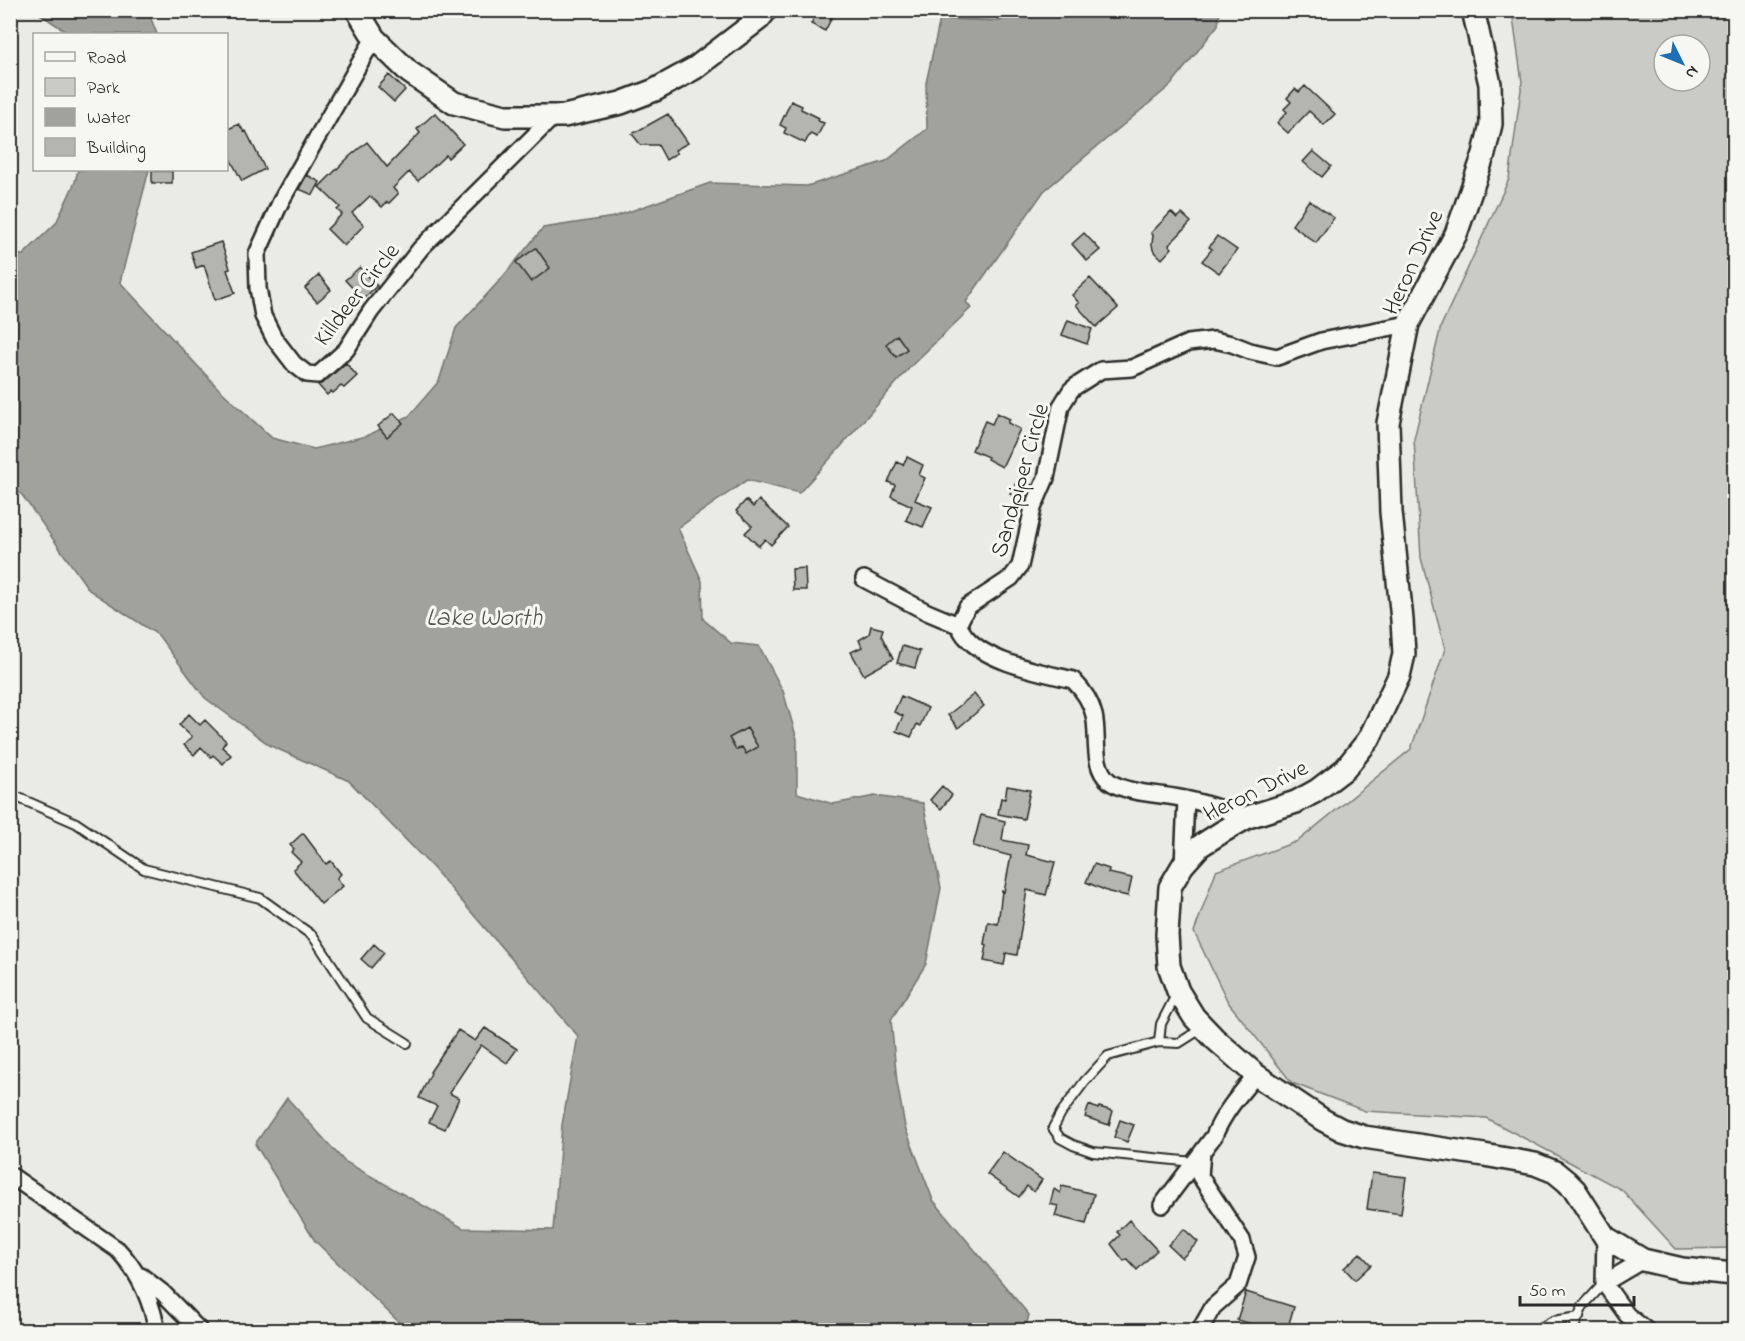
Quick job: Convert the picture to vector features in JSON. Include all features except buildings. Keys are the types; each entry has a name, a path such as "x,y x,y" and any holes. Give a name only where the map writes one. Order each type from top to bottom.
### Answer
{"street":[{"path":"357,10 374,38 409,72 454,103 505,116 564,116 621,103 655,90 695,68 759,19 766,10"},
{"name":"Heron Drive","path":"1473,10 1490,84 1491,124 1484,154 1456,234 1408,324 1388,423 1391,512 1404,654 1399,676 1370,739 1345,769 1316,791 1296,802 1248,818 1200,846 1183,865 1170,887 1167,935 1169,966 1178,990 1194,1017 1203,1027 1256,1075 1323,1120 1342,1130 1383,1140 1535,1164 1555,1172 1575,1190 1605,1237 1643,1260 1682,1269 1734,1274"},
{"name":"Killdeer Circle","path":"374,38 281,201 257,254 258,288 263,316 274,338 287,356 307,375 318,375 346,350 371,310 421,248 554,116"},
{"name":"Sandpiper Circle","path":"958,625 967,607 1011,578 1020,566 1033,508 1046,478 1061,406 1076,386 1101,370 1132,369 1188,343 1214,340 1277,357 1321,340 1408,324"},
{"path":"864,579 927,612 958,625 966,638 982,651 1016,666 1073,680 1086,696 1094,714 1099,767 1108,781 1123,789 1186,799 1248,818"},
{"path":"1183,865 1186,799"},
{"path":"1162,1205 1214,1136 1231,1105 1256,1075"},
{"path":"1198,1157 1200,1176 1242,1240 1247,1257 1238,1285 1213,1307 1200,1330"},
{"path":"10,1175 118,1250 129,1262 145,1291 157,1330"},
{"path":"1605,1237 1604,1283 1627,1315 1646,1330"},
{"path":"1604,1283 1643,1260"},
{"path":"136,1273 163,1293 199,1330"}],"lane":[{"path":"10,794 76,824 144,869 260,898 313,936 367,1018 407,1043"},
{"path":"1158,1042 1161,1024 1178,990"},
{"path":"1198,1157 1093,1152 1060,1138 1053,1128 1061,1113 1085,1081 1108,1056 1158,1042 1179,1043 1203,1027"},
{"path":"1573,1330 1583,1306 1604,1283"},
{"path":"1536,1330 1552,1321 1579,1317"}],"green space":[{"path":"936,11 1017,11 1000,21 940,19"},
{"path":"1512,11 1734,11 1734,1248 1676,1249 1622,1190 1486,1118 1365,1111 1292,1083 1228,1002 1194,932 1216,871 1298,841 1411,749 1445,649 1421,558 1414,439 1441,326 1509,179 1522,82"}],"water":[{"name":"Lake Worth","path":"1017,10 1220,11 1218,25 1171,85 1044,191 966,302 971,308 912,365 799,493 747,480 678,528 702,581 703,619 731,643 759,646 783,691 797,739 797,793 833,804 875,796 923,803 941,888 926,964 891,1020 897,1082 905,1127 933,1200 1029,1315 1025,1330 407,1330 315,1241 255,1144 287,1098 344,1161 463,1228 553,1230 562,1125 578,1036 434,869 349,781 271,746 205,698 158,635 89,590 22,495 11,487 11,254 23,255 56,223 78,171 149,171 120,282 218,388 272,438 314,449 366,436 409,416 439,381 456,328 543,228 614,217 710,183 807,186 886,161 927,129 926,83 940,19 1000,21"},
{"path":"35,11 148,11 157,33 68,33"}]}
